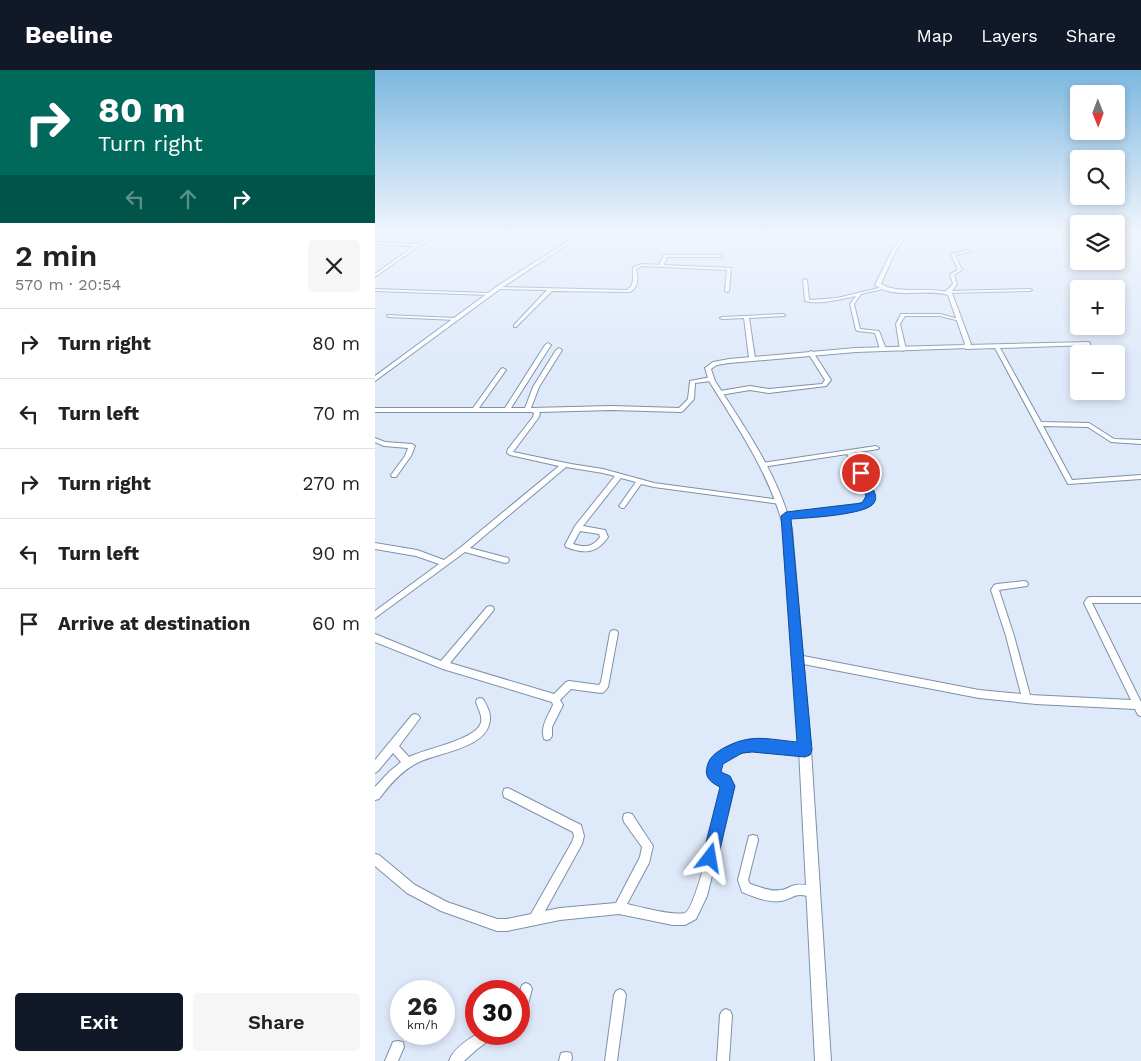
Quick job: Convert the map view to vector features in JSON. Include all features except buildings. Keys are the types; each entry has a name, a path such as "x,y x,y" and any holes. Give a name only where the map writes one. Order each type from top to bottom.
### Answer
{"street":[{"path":"375,379 513,278"},
{"path":"498,288 628,291 634,287 635,278"},
{"path":"727,291 728,278"},
{"path":"881,278 878,285 881,288"},
{"path":"948,292 955,284 953,278"},
{"path":"805,280 807,300 809,301 837,299 881,288 948,292 1030,290"},
{"path":"375,290 489,294"},
{"path":"516,326 550,290"},
{"path":"948,292 952,297 968,344 966,347"},
{"path":"859,294 852,304 858,329 861,331 877,332 883,349"},
{"path":"722,318 783,315"},
{"path":"903,349 898,324 903,315 940,315 960,320"},
{"path":"389,316 457,318"},
{"path":"746,317 752,358"},
{"path":"823,1061 805,750 786,516 762,465 707,368 710,365 752,358 811,353 883,349 1089,344"},
{"path":"507,410 548,345"},
{"path":"997,347 1070,482 1141,477"},
{"path":"531,410 536,387 559,350"},
{"path":"720,393 751,388 769,391 824,385 828,380 811,353"},
{"path":"475,410 503,370"},
{"path":"375,410 611,408 681,410 691,399 692,382 711,378"},
{"path":"531,410 537,413 536,417 510,450 510,453 564,465 603,471 654,486 780,502"},
{"path":"1039,424 1089,425 1113,441 1141,442"},
{"path":"375,440 384,444 412,446 408,456 394,476"},
{"path":"762,465 876,448"},
{"path":"786,516 854,508 870,502 871,496 849,452"},
{"path":"375,615 464,549 564,465"},
{"path":"578,528 602,532 604,537 601,542 593,549 577,549 569,545 578,528 619,476"},
{"path":"622,506 641,481"},
{"path":"375,546 417,553 446,563"},
{"path":"464,549 505,560"},
{"path":"1024,584 1002,585 995,590 1011,636 1027,699"},
{"path":"1139,708 1088,602 1090,600 1141,600"},
{"path":"443,665 490,608"},
{"path":"555,699 569,685 601,689 605,684 614,633"},
{"path":"375,638 443,665 555,699"},
{"path":"798,659 979,694 1139,708"},
{"path":"547,736 547,727 557,705 555,699"},
{"path":"375,795 396,771 417,757 474,737 483,730 487,721 485,710 479,702"},
{"path":"375,768 415,718"},
{"path":"375,859 411,889 445,906 497,925 560,914 619,908 673,919 685,919 693,915 701,896 727,795 727,786 714,773 714,767 718,759 740,747 752,745 805,750"},
{"path":"393,746 408,763"},
{"path":"507,793 577,829 579,836 577,844 534,920"},
{"path":"619,908 645,859 648,846 628,818"},
{"path":"753,840 743,880 746,888 776,896 783,896 790,890 796,889 812,892"},
{"path":"611,1061 620,995"},
{"path":"723,1061 726,1015"},
{"path":"455,1061 471,1045"},
{"path":"391,1061 398,1047"}],"route":[{"path":"710,858 727,795 727,786 714,773 714,767 718,759 740,747 752,745 805,750 786,516 866,505 870,502 871,496 861,473"}]}
